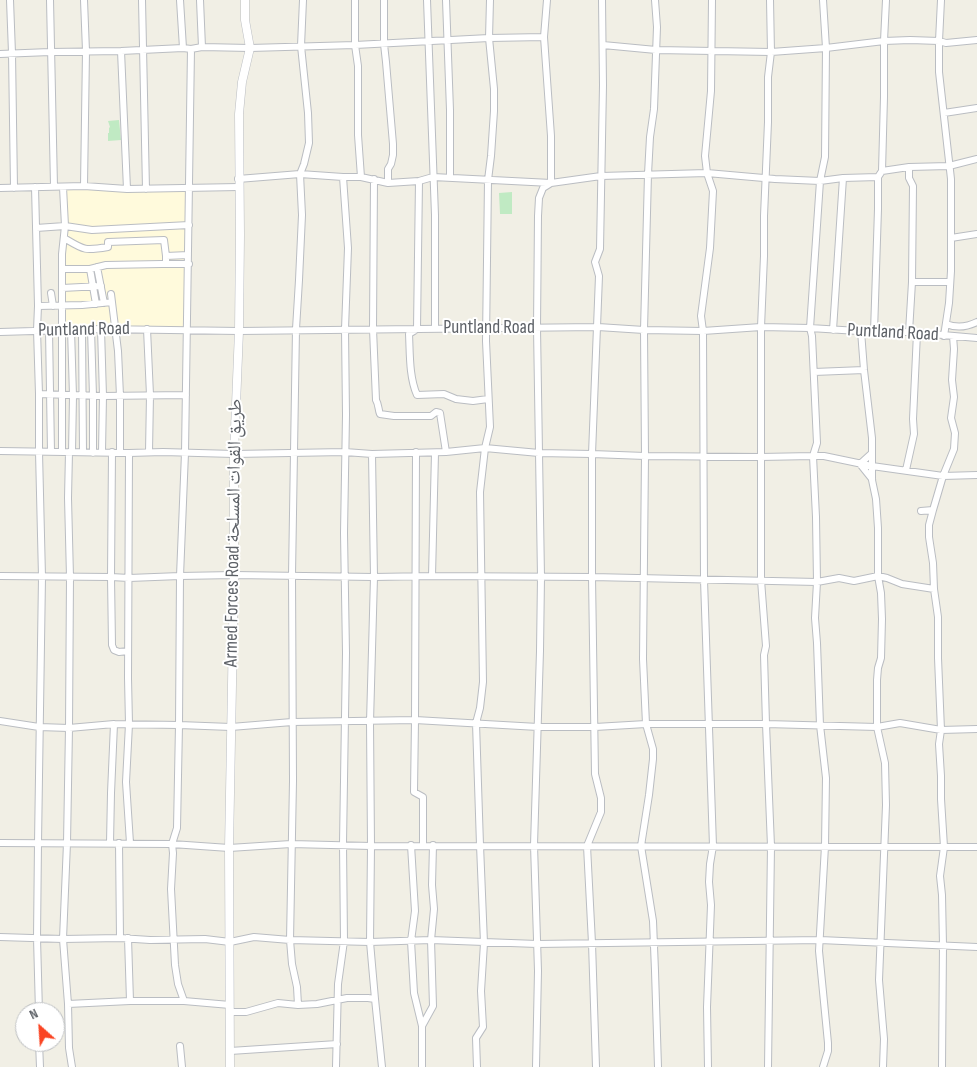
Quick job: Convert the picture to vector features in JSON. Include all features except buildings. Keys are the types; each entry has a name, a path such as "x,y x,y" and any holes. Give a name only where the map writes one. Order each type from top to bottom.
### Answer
{"street":[{"path":"10,0 14,188"},
{"path":"50,0 54,186"},
{"path":"84,0 86,51 84,186"},
{"path":"142,0 146,188"},
{"path":"180,0 183,48"},
{"path":"200,0 202,47"},
{"name":"Armed Forces Road طريق القوات المسلحة","path":"230,1067 229,848 234,575 234,454 239,331 239,114 242,82 250,48 245,20 245,0"},
{"path":"298,1005 290,940 293,782 292,575 296,330 302,215 300,174 309,143 302,46 303,0"},
{"path":"355,0 355,45 358,66 358,135 361,177"},
{"path":"384,0 384,44 393,144 391,164 388,169 388,183"},
{"path":"427,0 435,214 435,328"},
{"path":"446,0 450,110 450,177"},
{"path":"477,1067 476,1038 483,1027 481,991 484,943 476,723 483,682 480,492 485,448 490,428 486,328 488,180 494,97 489,38 490,0"},
{"path":"547,0 544,37 551,136 551,183"},
{"path":"596,1067 587,846 601,812 601,798 595,774 592,454 599,276 594,262 600,249 602,0"},
{"path":"654,0 657,27 654,109 648,174 644,330 643,659 646,724 653,749 653,759 641,846 653,921 658,1067"},
{"path":"708,1067 707,1007 711,905 709,882 713,846 704,580 703,331 700,316 710,248 713,191 707,173 705,156 711,91 712,0"},
{"path":"768,1067 771,846 764,655 766,646 761,580 760,457 764,216 768,76 771,52 770,0"},
{"path":"823,0 826,48 825,157 820,181 810,328 812,336 817,443 813,456 817,582 815,618 820,725 826,778 820,964 826,1011 828,1051 823,1067"},
{"path":"874,332 878,177 882,170 886,0"},
{"path":"941,0 939,72 951,180 950,282 944,336"},
{"path":"0,54 183,48 191,50 202,47 250,48 355,45 544,37"},
{"path":"603,45 656,50 771,52 884,41 910,40 946,43 977,40"},
{"path":"184,1002 176,974 171,888 172,844 176,828 180,576 186,452 191,50"},
{"path":"120,51 127,189"},
{"path":"944,113 977,108"},
{"path":"882,170 949,166 977,159"},
{"path":"909,167 909,178 913,186 912,282 909,332"},
{"path":"0,188 54,186 127,189 189,187 238,183 300,174 361,177 388,183 419,181 433,177 450,177 551,183 601,176 707,173 820,181 878,177"},
{"path":"336,1067 340,965 344,941 343,844 346,653 344,576 345,329 348,248 343,177"},
{"path":"833,330 843,178"},
{"path":"374,179 373,329 378,410 380,414 394,416 431,416 436,412 440,413 446,452"},
{"path":"419,181 416,329 409,334 412,375 417,395 444,394 456,399 473,401 488,399"},
{"path":"536,1067 538,971 534,846 541,578 537,328 538,216 543,188 551,183"},
{"path":"36,187 42,577 38,843 39,1002"},
{"path":"63,187 66,226 62,288 62,396 68,452"},
{"path":"36,228 66,226 92,230 189,226"},
{"path":"64,238 80,248 88,250 108,247 107,229"},
{"path":"951,238 977,234"},
{"path":"108,242 164,240 166,264"},
{"path":"166,256 188,255"},
{"path":"63,269 90,269 106,265 189,264"},
{"path":"97,267 104,303"},
{"path":"90,269 96,304"},
{"path":"912,282 950,282"},
{"path":"62,288 101,286"},
{"path":"51,293 52,306"},
{"path":"111,294 118,352 120,452"},
{"path":"38,306 112,302"},
{"path":"946,324 956,327 977,322"},
{"name":"Puntland Road","path":"0,332 71,329 239,331 598,327 703,331 761,327 909,332 977,338"},
{"path":"71,329 73,396 68,452 70,577 69,728 63,938 69,1048 72,1067"},
{"path":"82,329 83,452"},
{"path":"91,329 93,453"},
{"path":"101,329 102,452"},
{"path":"148,329 149,452"},
{"path":"50,330 51,452"},
{"path":"861,331 872,438 872,480 876,499 878,576 881,593 882,635 881,658 877,680 877,727 885,763 886,805 879,980 884,1039 883,1067"},
{"path":"906,470 914,434 917,333"},
{"path":"942,1067 943,945 940,876 944,847 939,744 942,730 938,617 929,525 943,476 954,449 955,434 951,418 954,397 952,380 954,363 953,336"},
{"path":"814,372 864,370"},
{"path":"39,394 62,396 186,395"},
{"path":"0,451 234,454 345,452 372,454 446,452 485,448 539,454 813,456 838,458 860,464 943,476 977,475"},
{"path":"112,452 112,645 114,650 119,652 128,651"},
{"path":"416,452 414,792 423,797 423,845"},
{"path":"432,576 435,452"},
{"path":"129,453 129,724 126,782 130,843"},
{"path":"372,454 374,577 370,722 370,942 382,1067"},
{"path":"860,464 871,454"},
{"path":"860,464 872,480"},
{"path":"921,511 933,510"},
{"path":"0,576 111,576 129,578 234,575 592,577 817,582 839,578 854,581 878,576 902,584 934,589"},
{"path":"0,721 40,727 69,728 114,724 179,724 231,727 292,722 415,720 538,727 595,727 646,724 766,724 877,727 900,723 942,730 977,729"},
{"path":"110,843 114,724"},
{"path":"0,843 130,843 229,848 291,844 371,846 977,847"},
{"path":"119,843 120,938"},
{"path":"422,1026 432,1006 433,845"},
{"path":"411,846 412,887 415,911 411,941 414,993 422,1026 422,1067"},
{"path":"0,937 205,939 230,942 254,937 370,942 431,940 537,944 820,940 977,947"},
{"path":"128,938 130,1000"},
{"path":"68,1004 130,1000 184,1002 246,1012 278,1003 298,1005 317,1004 347,998 375,999"},
{"path":"230,1051 337,1044"},
{"path":"180,1046 182,1067"},
{"path":"40,1052 40,1067"}],"shaded area":[{"path":"66,190 186,190 184,327 65,326"}],"green space":[{"path":"119,120 121,140 108,141 110,127 108,121"},
{"path":"512,192 512,214 500,214 499,193"}]}
